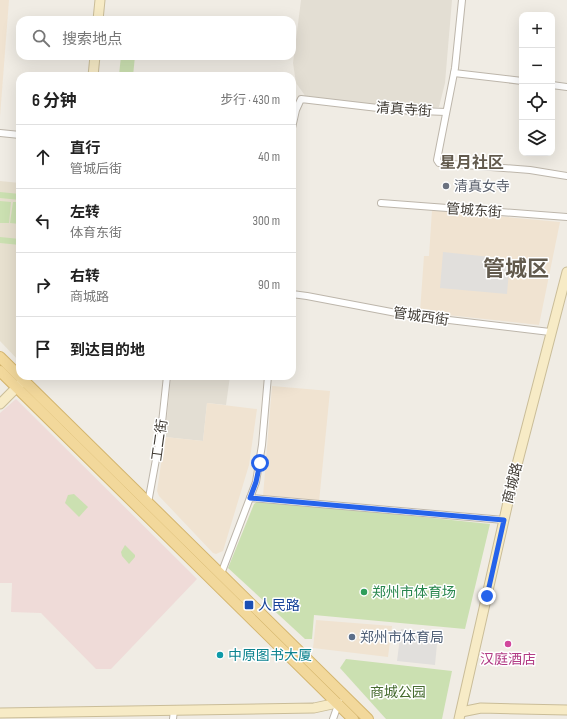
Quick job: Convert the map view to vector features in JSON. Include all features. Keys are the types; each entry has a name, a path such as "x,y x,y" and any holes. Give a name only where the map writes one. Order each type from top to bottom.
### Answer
{"main road":[{"path":"0,357 16,374"},
{"path":"0,371 16,378"},
{"path":"23,381 221,574 341,700 353,719"},
{"path":"23,381 341,700 368,719"}],"street":[{"path":"98,16 100,0"},
{"path":"446,112 454,73 462,0"},
{"path":"93,72 95,60"},
{"path":"454,73 519,81"},
{"path":"555,85 567,87"},
{"name":"清真寺街","path":"296,110 301,99 395,110 446,112 437,158 439,163 530,170 567,176"},
{"path":"0,133 16,135"},
{"name":"管城东街","path":"381,203 567,216"},
{"name":"商城路","path":"460,715 504,520 550,332 567,272"},
{"name":"管城西街","path":"296,295 407,315 550,332"},
{"name":"工二街","path":"148,503 161,432 166,380"},
{"path":"221,574 256,482 260,463 268,380"},
{"path":"0,404 23,381"},
{"path":"250,498 504,520"},
{"path":"0,713 66,715 174,714 314,708 341,700"},
{"path":"333,719 341,700"},
{"path":"460,715 481,708 567,710"}],"shaded area":[{"path":"0,0 9,0 0,117"},
{"path":"301,0 452,0 445,83 439,107 427,108 370,105 306,97 296,83 296,72 294,72 293,63 293,60 296,60 296,39"},
{"path":"0,181 16,183 16,358 0,341"},
{"path":"432,210 560,222 539,325 420,312 424,256 429,256"},
{"path":"443,252 510,259 507,294 440,288"},
{"path":"171,380 229,380 226,405 207,403 203,441 165,437"},
{"path":"272,386 330,391 319,502 263,496"},
{"path":"16,399 197,579 111,669 96,669 41,613 11,612 12,583 0,583 0,413"},
{"path":"207,403 257,409 249,465 223,551 216,554 213,553 159,496 157,491 165,437 203,441"},
{"name":"郑州市体育局","path":"316,620 392,626 388,657 313,648"},
{"path":"401,629 438,633 435,665 397,661"}],"green space":[{"path":"121,60 135,60 133,72 119,72"},
{"path":"0,192 16,194 16,200 0,198"},
{"path":"0,201 11,202 9,223 0,223"},
{"path":"13,202 16,202 16,224 10,223"},
{"path":"0,237 16,239 16,245 0,243"},
{"path":"74,494 88,507 79,517 65,503 68,495"},
{"name":"郑州市体育场","path":"259,500 490,524 465,629 314,615 312,639 305,639 228,568 254,504"},
{"path":"125,545 135,555 129,564 122,556 121,552"},
{"name":"商城公园","path":"346,659 452,671 442,719 386,719 340,668"}],"place":[{"name":"清真女寺","path":"446,186"},
{"name":"郑州市体育场","path":"364,592"},
{"name":"人民路","path":"249,605"},
{"name":"郑州市体育局","path":"352,637"},
{"name":"汉庭酒店","path":"508,644"},
{"name":"中原图书大厦","path":"220,655"}],"district":[{"name":"星月社区","path":"472,162"},
{"name":"管城区","path":"516,268"}],"route":[{"path":"260,463 256,482 250,498 504,520 487,596"}]}
